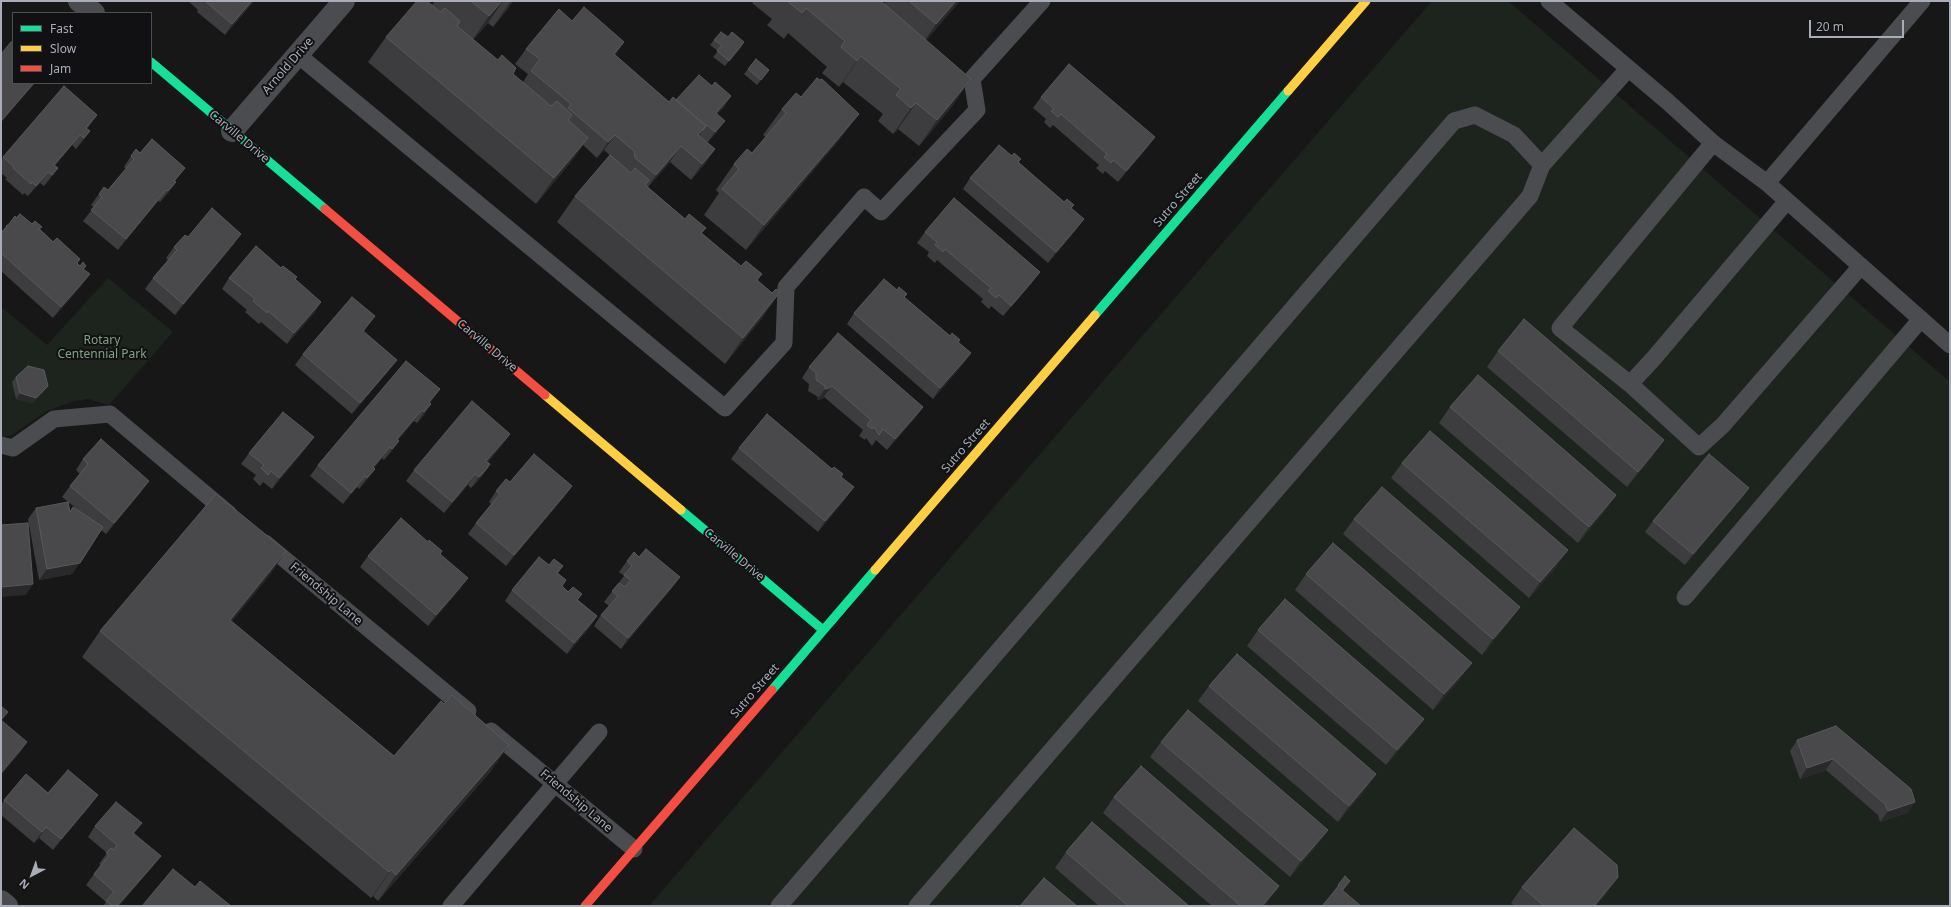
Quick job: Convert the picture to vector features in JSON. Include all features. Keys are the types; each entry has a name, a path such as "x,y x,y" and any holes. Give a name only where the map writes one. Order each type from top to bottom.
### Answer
{"street":[{"path":"80,1 93,12"},
{"name":"Arnold Drive","path":"232,131 344,1"},
{"name":"Sutro Street","path":"585,906 1366,1"},
{"name":"Carville Drive","path":"152,63 823,630"},
{"path":"1,901 7,906"}],"lane":[{"path":"298,55 725,408 784,342 786,287 864,197 881,212 977,110 972,79 1042,1"},
{"path":"1549,1 1668,102 1713,143 1766,183 1787,201 1950,345"},
{"path":"1766,183 1922,1"},
{"path":"917,906 1530,196 1542,165 1628,69"},
{"path":"779,906 1454,121 1475,116 1495,125 1514,135 1542,165"},
{"path":"1713,143 1560,328 1630,384 1699,447 1723,425 1861,266"},
{"path":"1630,384 1654,358 1787,201"},
{"path":"1685,598 1921,319"},
{"name":"Friendship Lane","path":"1,445 13,448 54,419 110,414 634,849"},
{"path":"451,906 599,732"}],"green space":[{"path":"1432,1 1508,1 1950,382 1950,906 649,906"},
{"name":"Rotary Centennial Park","path":"108,278 173,332 109,405 88,399 74,401 47,411 12,435 1,437 1,307 47,345"}],"building":[{"path":"205,1 252,1 232,24"},
{"path":"417,1 427,1 440,12 445,8 460,21 457,26 498,60 502,55 516,68 513,74 551,106 557,101 572,115 568,120 588,138 554,178 386,37"},
{"path":"471,1 502,1 489,16"},
{"path":"787,1 881,1 971,79 937,120 916,103 911,108 896,95 901,89 861,56 857,61 841,47 845,41 806,8 802,13"},
{"path":"909,1 956,1 936,24"},
{"path":"584,7 624,42 614,54 669,102 673,97 706,126 698,135 715,149 702,164 681,146 656,175 635,158 634,151 615,135 608,142 568,108 571,104 531,71 540,59 526,49 559,9 572,21"},
{"path":"721,32 728,37 732,32 744,42 729,61 717,51 722,45 714,40"},
{"path":"12,42 12,84 33,84 1,121 1,54"},
{"path":"756,59 769,70 761,80 748,69"},
{"path":"1069,64 1155,137 1126,171 1113,160 1111,163 1104,157 1107,154 1061,114 1058,117 1051,111 1054,109 1041,97"},
{"path":"699,75 712,86 715,82 731,96 716,113 725,121 715,132 707,125 702,131 706,126 676,100"},
{"path":"817,78 820,80 822,79 859,114 764,225 722,189 739,169 734,164 747,149 752,153 786,113 782,109 796,93 801,97"},
{"path":"64,86 97,115 86,128 90,131 84,138 80,135 54,165 58,168 52,175 48,172 36,186 32,182 31,184 3,157"},
{"path":"152,139 185,168 174,181 176,182 168,191 166,190 126,239 91,210 102,197 99,194 104,187 108,190 134,159 131,156 136,149 140,153"},
{"path":"999,145 1012,156 1014,153 1021,159 1018,162 1064,202 1067,199 1074,205 1071,208 1084,219 1056,252 970,178"},
{"path":"610,155 631,173 635,168 649,180 645,185 685,219 689,214 706,228 701,233 741,266 746,261 762,274 757,280 772,293 776,289 780,292 743,338 575,196"},
{"path":"954,198 1040,272 1011,306 999,295 996,298 988,291 991,288 945,249 943,252 935,245 937,242 925,232"},
{"path":"212,208 241,234 183,304 153,278 177,250 174,247 185,235 188,237"},
{"path":"20,214 32,224 35,221 42,227 39,229 53,242 57,238 80,259 77,263 80,266 83,262 86,266 83,269 90,274 61,307 1,253 1,233 15,216 16,218"},
{"path":"256,246 281,268 283,266 297,277 295,279 321,302 294,333 268,311 267,313 253,301 255,299 229,278"},
{"path":"884,279 897,290 899,287 907,294 904,297 950,336 952,333 960,340 958,342 971,353 940,388 854,313"},
{"path":"352,297 375,316 363,331 397,360 360,403 303,354"},
{"path":"1524,319 1664,440 1638,472 1498,351"},
{"path":"838,333 923,407 895,439 883,429 879,435 874,427 872,429 867,425 871,420 832,386 825,389 825,386 816,380 816,373 809,367"},
{"path":"406,361 440,389 429,402 431,404 424,412 422,410 397,439 399,441 392,449 390,447 373,467 375,469 367,478 365,476 351,493 318,465"},
{"path":"28,366 44,370 48,386 36,398 20,393 16,377"},
{"path":"1478,375 1616,495 1589,527 1450,407"},
{"path":"472,401 510,434 486,461 490,464 485,471 479,477 475,474 452,502 414,470"},
{"path":"283,412 314,437 279,478 271,471 268,475 261,468 264,465 249,453"},
{"path":"767,414 832,469 834,467 843,474 841,477 854,487 825,521 739,448"},
{"path":"1430,431 1568,550 1540,582 1402,463"},
{"path":"101,439 149,481 114,523 70,486 88,464 83,459"},
{"path":"534,454 572,486 514,555 476,523 500,494 496,491 506,479 510,482"},
{"path":"1709,454 1749,488 1693,554 1653,521"},
{"path":"1382,487 1520,607 1493,639 1354,519"},
{"path":"216,494 286,551 230,620 394,756 441,701 444,704 452,695 509,745 396,875 391,870 389,872 100,631"},
{"path":"68,502 70,512 73,507 103,527 80,563 47,569 36,508"},
{"path":"401,518 428,542 429,540 442,551 440,554 468,578 436,615 368,556"},
{"path":"28,523 33,584 1,587 1,525"},
{"path":"1333,543 1472,663 1444,694 1306,574"},
{"path":"646,549 680,577 628,638 601,615 618,596 612,591 619,583 625,587 631,580 624,575 632,566 627,561 634,552 639,557"},
{"path":"539,557 549,565 554,559 563,566 557,573 566,580 562,586 568,592 573,587 582,594 577,600 597,616 574,643 512,590"},
{"path":"1285,599 1424,719 1397,750 1258,630"},
{"path":"1237,654 1376,774 1349,806 1209,686"},
{"path":"1,706 8,712 1,720"},
{"path":"1188,710 1328,830 1301,861 1161,742"},
{"path":"1,720 27,742 1,773"},
{"path":"1836,726 1911,789 1915,802 1888,811 1885,804 1833,759 1807,768 1797,740"},
{"path":"1141,766 1279,886 1262,906 1241,906 1114,797"},
{"path":"68,770 98,795 61,839 46,827 42,832 4,800 26,774 48,793"},
{"path":"116,802 142,823 133,833 161,856 117,906 113,906 106,901 114,892 94,874 109,855 106,853 111,848 114,850 117,845 95,826"},
{"path":"1092,822 1189,906 1128,906 1066,852"},
{"path":"1574,828 1617,865 1618,877 1594,906 1544,906 1522,887"},
{"path":"173,869 195,887 200,881 231,906 142,906"},
{"path":"1345,876 1350,881 1342,890 1361,906 1322,906 1339,886 1338,885"},
{"path":"1044,878 1077,906 1020,906"}],"traffic: fast":[{"path":"152,63 325,209"},
{"path":"1095,315 1288,91"},
{"path":"681,510 823,630"},
{"path":"772,690 875,570"}],"traffic: slow":[{"path":"1288,91 1366,1"},
{"path":"875,570 1095,315"},
{"path":"545,395 681,510"}],"traffic: jam":[{"path":"325,209 545,395"},
{"path":"585,906 772,690"}]}
